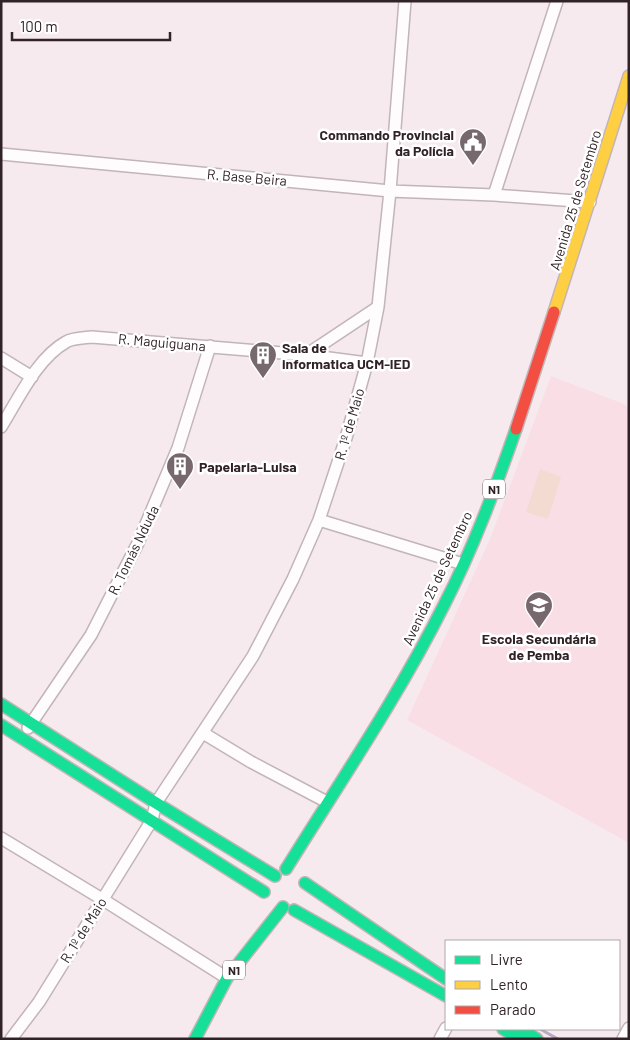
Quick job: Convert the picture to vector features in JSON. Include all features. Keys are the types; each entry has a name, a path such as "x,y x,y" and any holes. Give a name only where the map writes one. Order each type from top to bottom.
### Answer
{"main road":[{"name":"Avenida 25 de Setembro","path":"286,869 374,730 423,647 463,564 500,476 566,279 629,76"},
{"path":"1,704 156,803 280,879 273,890 264,892"},
{"path":"1,725 264,892 276,899 297,905 445,995"},
{"path":"275,876 284,876 286,869 445,978"},
{"path":"297,905 308,894 305,883"},
{"name":"N1","path":"195,1039 227,978 297,905"},
{"path":"422,981 430,968"},
{"path":"504,1030 520,1039"},
{"path":"524,1030 537,1039"}],"street":[{"name":"R. 1º de Maio","path":"11,1039 39,1002 152,820 156,803 253,656 293,579 320,520 367,363 378,307 390,191 404,1"},
{"path":"494,195 557,1"},
{"name":"R. Base Beira","path":"1,154 390,191 494,195 590,202"},
{"path":"306,355 378,307"},
{"name":"R. Maguiguana","path":"1,427 32,377 50,353 67,340 92,336 306,355 367,363"},
{"name":"R. Tomás Nduda","path":"22,737 91,635 138,543 178,448 210,346"},
{"path":"1,358 32,377"},
{"path":"320,520 463,564"},
{"path":"203,733 251,762 327,802"},
{"path":"1,838 227,978"},
{"path":"623,1039 629,1028"}],"shaded area":[{"name":"Escola Secundária de Pemba","path":"551,376 629,406 629,843 407,720 490,539"},
{"path":"540,469 561,477 548,519 526,512"}],"waterway":[{"path":"542,1030 558,1039"}],"traffic: fast":[{"path":"286,869 408,673 455,584 492,496 516,429"},
{"path":"1,704 275,876"},
{"path":"1,725 264,892"},
{"path":"305,883 445,978"},
{"path":"195,1039 227,978 283,907"},
{"path":"294,910 445,995"},
{"path":"505,1030 520,1039"},
{"path":"524,1030 537,1039"}],"traffic: slow":[{"path":"554,312 629,76"}],"traffic: jam":[{"path":"516,429 554,312"}],"place":[{"name":"Commando Provincial da Polícia","path":"473,166"},
{"name":"Sala de informatica UCM-IED","path":"263,379"},
{"name":"Papelaria-Luisa","path":"180,490"},
{"name":"Escola Secundária de Pemba","path":"539,629"}]}
